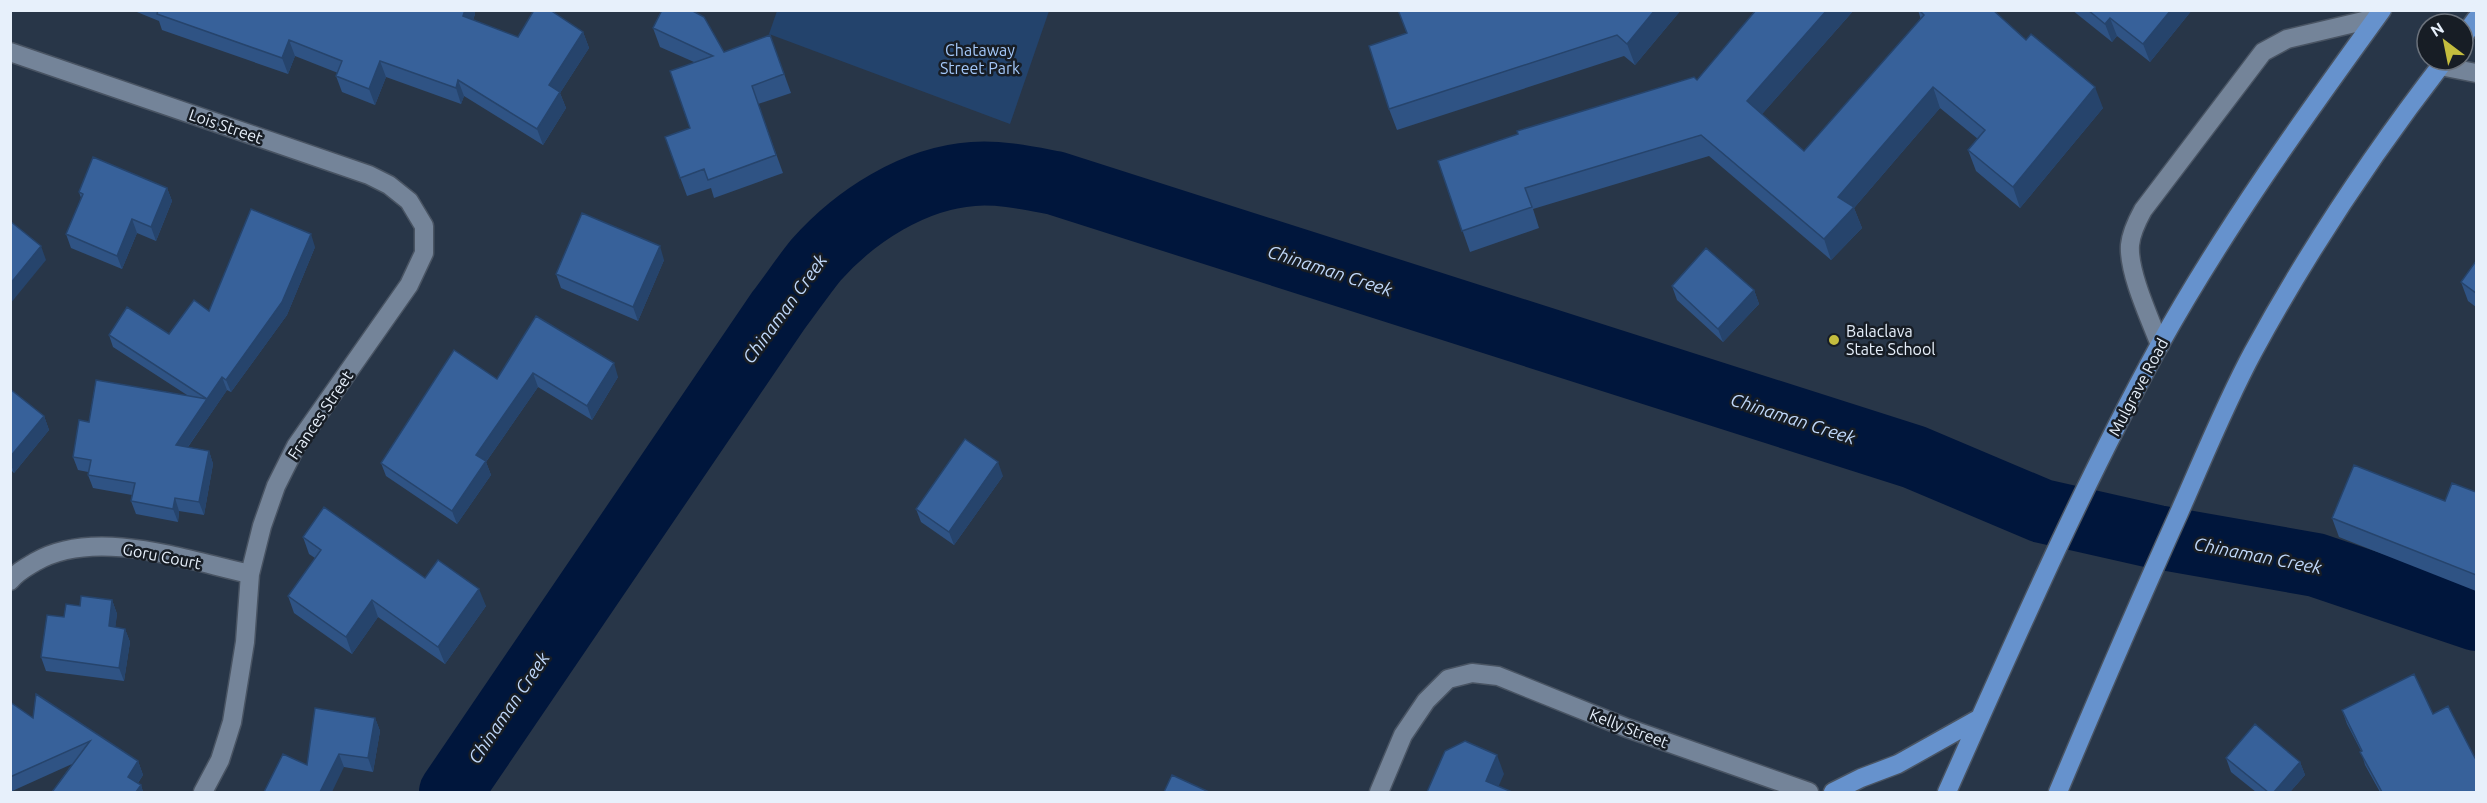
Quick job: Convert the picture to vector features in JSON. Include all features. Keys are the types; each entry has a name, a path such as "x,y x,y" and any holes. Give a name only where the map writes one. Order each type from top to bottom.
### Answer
{"main road":[{"name":"Mulgrave Road","path":"1947,792 2088,483 2160,345 2231,226 2379,14"},
{"path":"2058,792 2185,499 2248,364 2291,285 2331,219 2373,155 2435,72"},
{"path":"1833,792 1898,764 1980,718"}],"street":[{"path":"2160,345 2131,264 2130,245 2135,226 2143,210 2263,52 2287,39 2379,14"},
{"name":"Lois Street","path":"10,52 369,175 389,185 409,201 424,226"},
{"name":"Frances Street","path":"203,792 220,760 232,722 245,642 250,574 262,526 276,486 296,446 410,285 424,253 424,226"},
{"name":"Goru Court","path":"10,581 16,573 48,555 83,546 123,546 250,574"},
{"name":"Kelly Street","path":"1379,792 1403,735 1426,701 1448,679 1472,674 1498,676 1627,728 1809,792"}],"green space":[{"name":"Chataway Street Park","path":"777,11 1049,11 1010,124 769,34"}],"building":[{"path":"158,10 465,10 463,16 518,37 534,10 550,10 583,32 549,85 560,92 537,129 458,80 456,88 380,61 369,89 336,76 342,61 289,40 282,58 157,14"},
{"path":"662,10 691,10 704,17 724,52 770,35 784,74 752,86 776,155 708,180 704,169 680,178 665,137 690,128 670,71 713,56 653,28"},
{"path":"1398,10 1655,10 1627,44 1617,35 1389,109 1369,46 1407,33"},
{"path":"1756,10 1827,10 1747,101 1804,151 1924,15 1919,10 1993,10 2026,40 2031,34 2095,87 2013,187 1968,150 1985,130 1933,87 1838,197 1854,207 1824,239 1701,135 1525,188 1532,207 1462,231 1438,161 1518,134 1517,131 1694,77 1697,80"},
{"path":"2088,10 2171,10 2143,44 2110,18 2105,24"},
{"path":"93,157 167,188 151,227 132,219 117,256 66,234 83,194 79,192"},
{"path":"251,209 311,234 282,302 226,380 222,377 207,399 109,335 127,307 169,334 194,300 209,311"},
{"path":"582,213 660,246 633,307 556,274"},
{"path":"10,221 41,246 10,284"},
{"path":"1706,248 1754,290 1718,329 1672,286"},
{"path":"2476,261 2476,293 2461,282"},
{"path":"536,316 614,363 587,406 533,373 476,455 486,461 452,511 381,463 454,350 497,379"},
{"path":"96,380 207,399 176,445 209,451 199,502 175,498 173,509 131,501 135,483 88,475 91,460 73,457 79,420 89,422"},
{"path":"10,389 44,416 10,457"},
{"path":"965,439 998,462 949,532 916,509"},
{"path":"2354,465 2445,501 2452,483 2476,492 2476,575 2332,518"},
{"path":"324,507 425,578 438,560 479,589 438,647 372,600 346,637 288,596 321,550 303,537"},
{"path":"81,596 112,600 109,626 125,629 119,668 41,657 47,615 64,617 66,604 80,606"},
{"path":"2414,674 2433,714 2448,706 2476,758 2476,792 2382,792 2360,752 2362,751 2342,710"},
{"path":"36,694 138,761 128,777 141,785 136,792 52,792 90,741 10,777 10,702 33,718"},
{"path":"315,708 375,718 368,758 339,754 320,792 264,792 283,754 307,765"},
{"path":"2255,724 2300,762 2274,792 2268,792 2226,758"},
{"path":"1465,741 1497,755 1486,781 1512,792 1427,792 1445,751"},
{"path":"1172,775 1209,792 1164,792"}],"waterway":[{"name":"Chinaman Creek","path":"451,792 778,311 816,260 849,229 887,202 929,183 973,174 1025,177 1055,183 1914,457 2042,511 2157,537 2316,565 2476,619"}],"place":[{"name":"Balaclava State School","path":"1834,340"}]}
